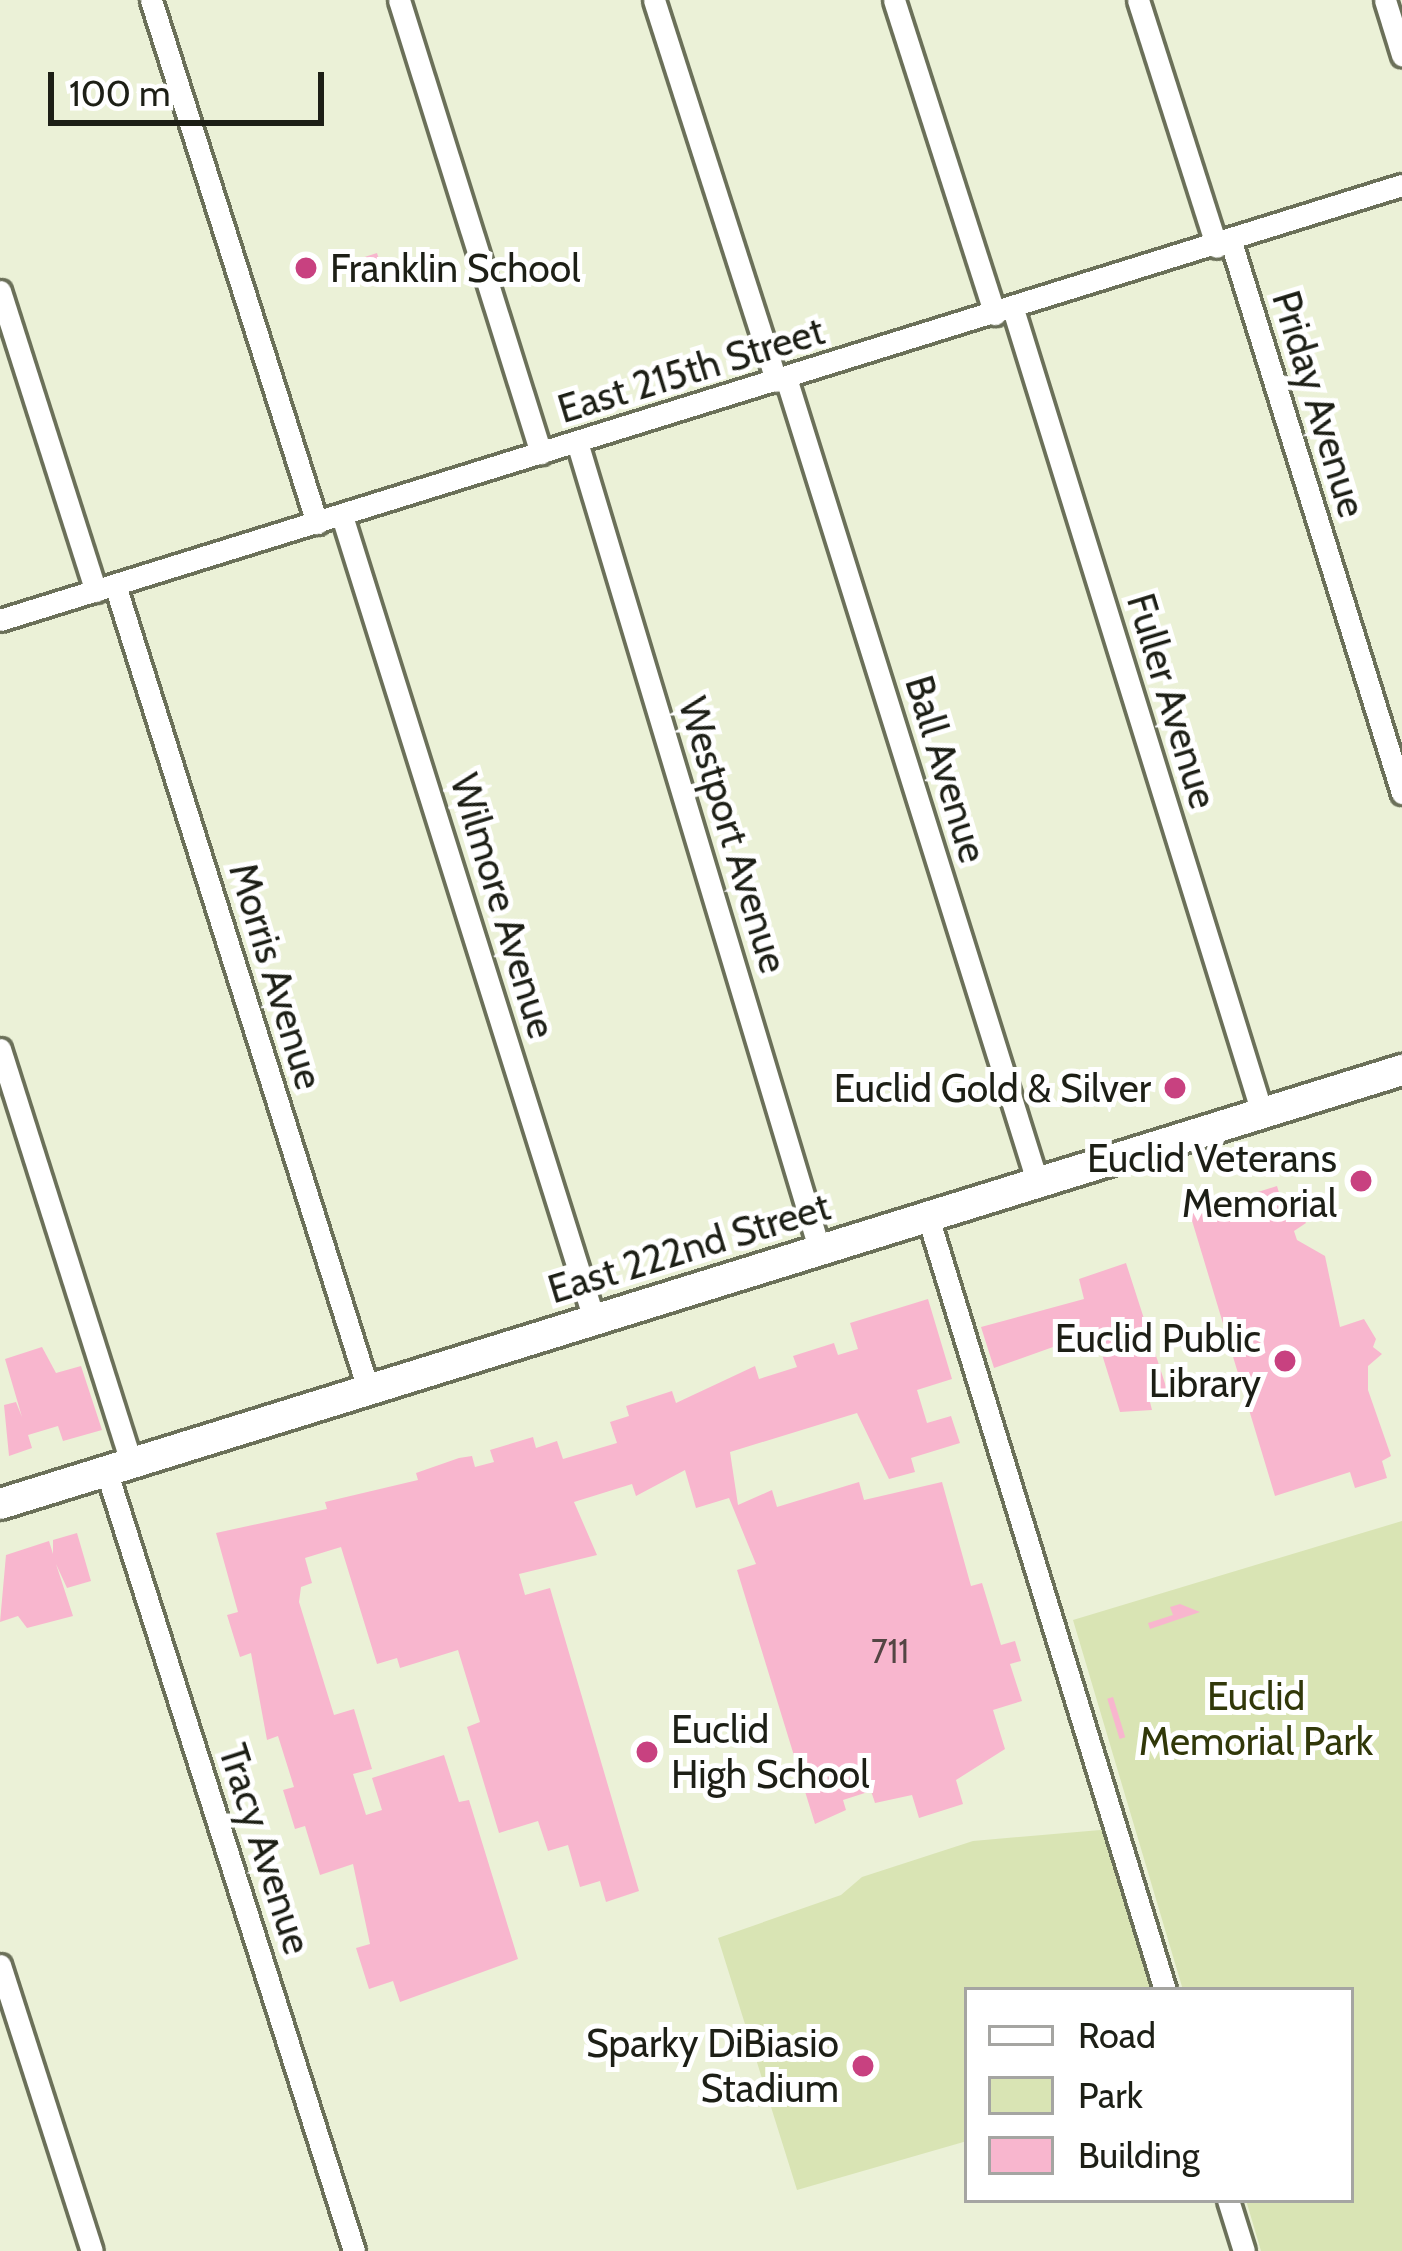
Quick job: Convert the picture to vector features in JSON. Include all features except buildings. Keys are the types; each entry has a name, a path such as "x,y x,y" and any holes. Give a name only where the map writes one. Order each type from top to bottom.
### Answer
{"street":[{"path":"151,0 316,523"},
{"path":"399,0 542,453"},
{"name":"Ball Avenue","path":"654,0 1037,1181"},
{"name":"Fuller Avenue","path":"894,0 1004,312 1262,1113"},
{"name":"Priday Avenue","path":"1138,0 1224,244 1402,793"},
{"path":"1385,0 1402,55"},
{"name":"East 215th Street","path":"0,620 1224,244 1402,185"},
{"name":"Morris Avenue","path":"0,291 106,588 368,1390"},
{"name":"Westport Avenue","path":"578,442 818,1248"},
{"name":"Wilmore Avenue","path":"342,515 594,1318"},
{"name":"Tracy Avenue","path":"0,1049 119,1466 354,2251"},
{"name":"East 222nd Street","path":"0,1504 1402,1070"},
{"path":"927,1214 1164,1987"},
{"path":"0,1966 92,2251"},
{"path":"1229,2203 1244,2251"}],"green space":[{"name":"Euclid Memorial Park","path":"1402,1521 1402,2251 1261,2251 1247,2203 1354,2203 1354,1987 1182,1987 1073,1620"},
{"name":"Sparky DiBiasio Stadium","path":"1112,1829 1160,1987 964,1987 964,2142 797,2190 718,1938 841,1895 862,1877 973,1841"}],"place":[{"name":"Franklin School","path":"306,268"},
{"name":"Euclid Gold & Silver","path":"1175,1088"},
{"name":"Euclid Veterans Memorial","path":"1361,1181"},
{"name":"Euclid Public Library","path":"1285,1361"},
{"name":"Euclid High School","path":"647,1752"},
{"name":"Sparky DiBiasio Stadium","path":"863,2066"}]}
